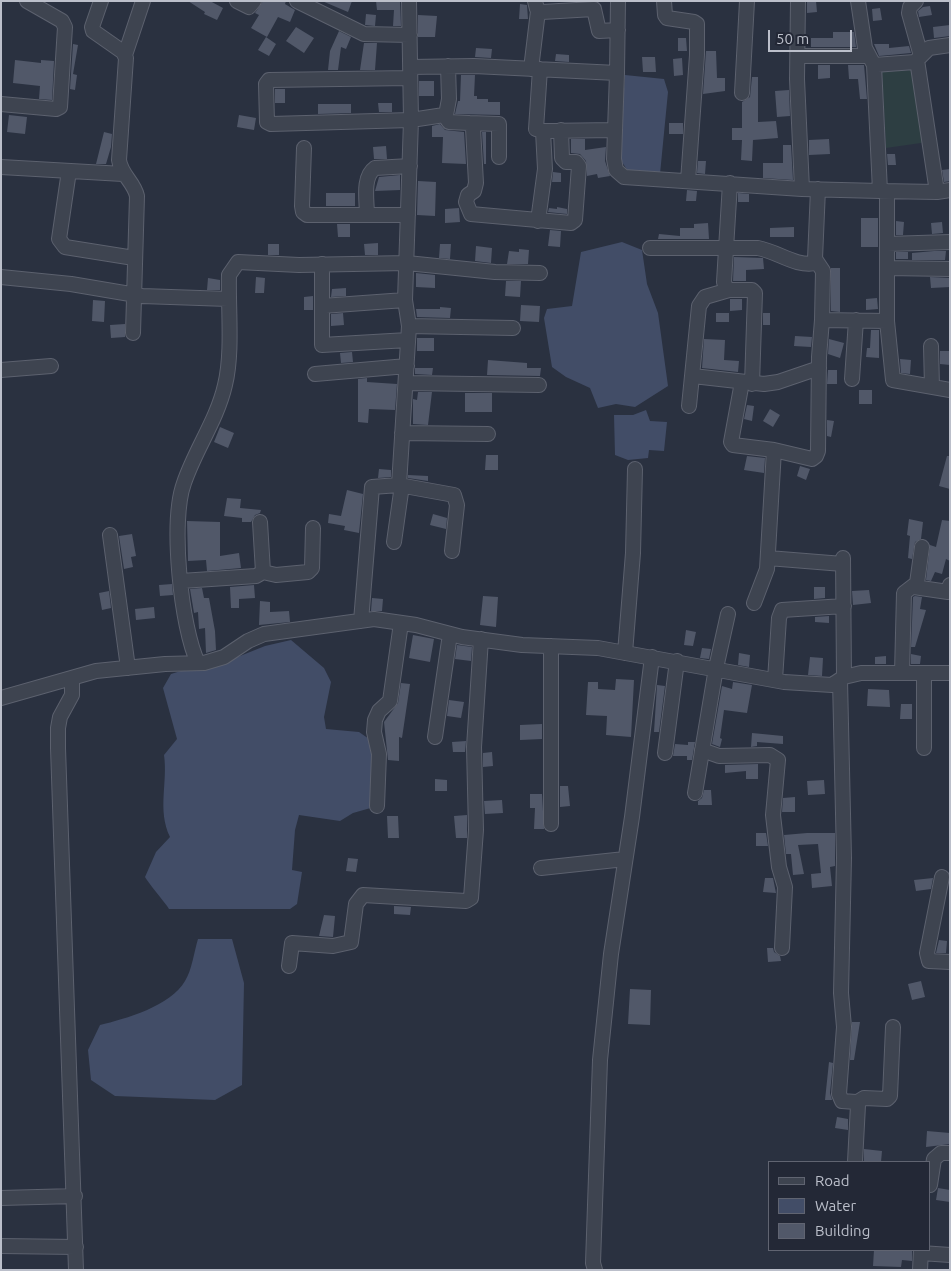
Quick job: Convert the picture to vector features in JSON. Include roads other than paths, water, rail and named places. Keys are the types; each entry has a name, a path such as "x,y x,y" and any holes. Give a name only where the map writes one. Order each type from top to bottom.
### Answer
{"street":[{"path":"1,104 56,110 60,107 65,27 62,21 26,1"},
{"path":"101,1 92,30 125,54"},
{"path":"133,333 136,193 123,174 119,160 125,54 142,1"},
{"path":"236,1 249,7 252,6 254,1"},
{"path":"297,1 364,34 410,34"},
{"path":"394,542 401,485 402,433 409,333 406,300 411,120 409,1"},
{"path":"618,1 614,130 615,166 619,174 630,178 802,189 943,191 909,13 910,6 916,1"},
{"path":"664,1 667,18 697,24 697,64 688,181"},
{"path":"742,93 747,1"},
{"path":"798,1 802,189"},
{"path":"858,1 865,48 871,61 884,191 887,244 887,322 893,380 950,390"},
{"path":"614,130 538,131 534,126 537,6 594,9 599,31 618,30"},
{"path":"798,56 871,61 893,66 919,58 934,46 950,45"},
{"path":"446,115 411,120 271,124 266,119 266,84 269,80 410,73 448,66 617,73"},
{"path":"448,66 449,99 446,115 449,122 499,124 500,157"},
{"path":"469,123 473,128 476,183 474,191 468,195 468,210 475,216 571,223 575,220 579,166 576,162 566,162 562,158 561,130"},
{"path":"538,221 545,169 543,131"},
{"path":"304,148 303,212 312,216 408,214"},
{"path":"367,215 368,178 370,172 375,168 410,166"},
{"path":"1,167 123,174"},
{"path":"69,171 59,239 61,243 65,247 134,258"},
{"path":"729,290 724,282 730,183"},
{"path":"689,406 701,300 710,294 729,290 752,290 755,293 747,383 731,442 735,446 774,450 812,459 816,456 824,271 816,263 815,231 818,189"},
{"path":"887,244 950,242"},
{"path":"650,248 727,247 771,250 799,264 816,263"},
{"path":"198,663 190,648 181,581 178,513 183,484 204,441 225,385 229,275 238,262 299,265 407,263 495,272 540,273"},
{"path":"322,264 322,345 409,333 513,328"},
{"path":"887,268 950,269"},
{"path":"1,276 71,284 133,294 228,299"},
{"path":"322,306 406,300"},
{"path":"822,320 887,322"},
{"path":"852,379 856,320"},
{"path":"931,346 932,387"},
{"path":"1,370 51,366"},
{"path":"315,374 407,366"},
{"path":"693,376 747,383 778,382 819,368"},
{"path":"406,384 539,385"},
{"path":"402,433 488,434"},
{"path":"754,603 764,578 768,558 774,450"},
{"path":"626,653 635,469"},
{"path":"361,621 372,486 401,485 454,495 457,505 452,551"},
{"path":"260,522 263,572"},
{"path":"181,581 256,576 263,572 276,575 308,572 312,568 313,528"},
{"path":"110,535 128,668"},
{"path":"902,673 904,593 917,583 922,547"},
{"path":"768,558 843,561 844,858 841,993 844,1027 839,1094 842,1101 856,1102 864,1098 887,1100 890,1096 893,1027"},
{"path":"914,586 948,592 950,585"},
{"path":"775,680 779,618 782,610 844,606"},
{"path":"695,793 716,668 728,614"},
{"path":"1,698 96,671 165,664 198,663 224,657 248,641 264,634 374,620 522,645 598,648 775,680 832,685 842,678 861,673 950,673"},
{"path":"377,806 379,754 374,732 375,720 379,711 390,701 400,623"},
{"path":"435,737 450,634"},
{"path":"290,966 292,943 333,946 351,942 356,904 363,895 466,901 471,898 476,830 474,747 481,639"},
{"path":"551,646 551,824"},
{"path":"595,1270 593,1263 600,1060 611,954 652,657"},
{"path":"665,753 677,661"},
{"path":"924,673 924,748"},
{"path":"72,678 72,695 60,717 58,728 64,870 66,1037 71,1093 76,1270"},
{"path":"702,750 719,756 770,755 778,760 773,815 779,868 785,887 782,948"},
{"path":"541,868 625,859"},
{"path":"942,877 927,953 929,961 950,962"},
{"path":"855,1161 859,1107 856,1102"},
{"path":"931,1178 934,1159 941,1153 950,1153"},
{"path":"1,1198 75,1196"},
{"path":"1,1246 76,1247"},
{"path":"920,1270 921,1252 950,1254"}],"water":[{"path":"625,75 664,79 668,92 660,174 629,173 619,157"},
{"path":"622,242 642,250 647,284 658,313 668,386 635,407 616,404 598,408 590,388 566,377 552,367 544,318 547,309 572,306 581,252"},
{"path":"646,410 650,421 667,422 664,451 649,450 648,458 628,460 615,455 614,415 633,415"},
{"path":"291,640 324,668 331,682 324,717 326,729 359,732 372,741 374,807 353,813 340,821 299,815 295,830 292,870 302,872 297,904 290,909 169,909 145,877 156,852 170,837 166,827 163,807 164,755 177,739 163,688 171,674 200,665 220,664 265,646"},
{"path":"198,939 232,939 244,983 242,1085 215,1100 115,1096 91,1080 88,1050 100,1025 147,1010 169,998 185,981"}]}
